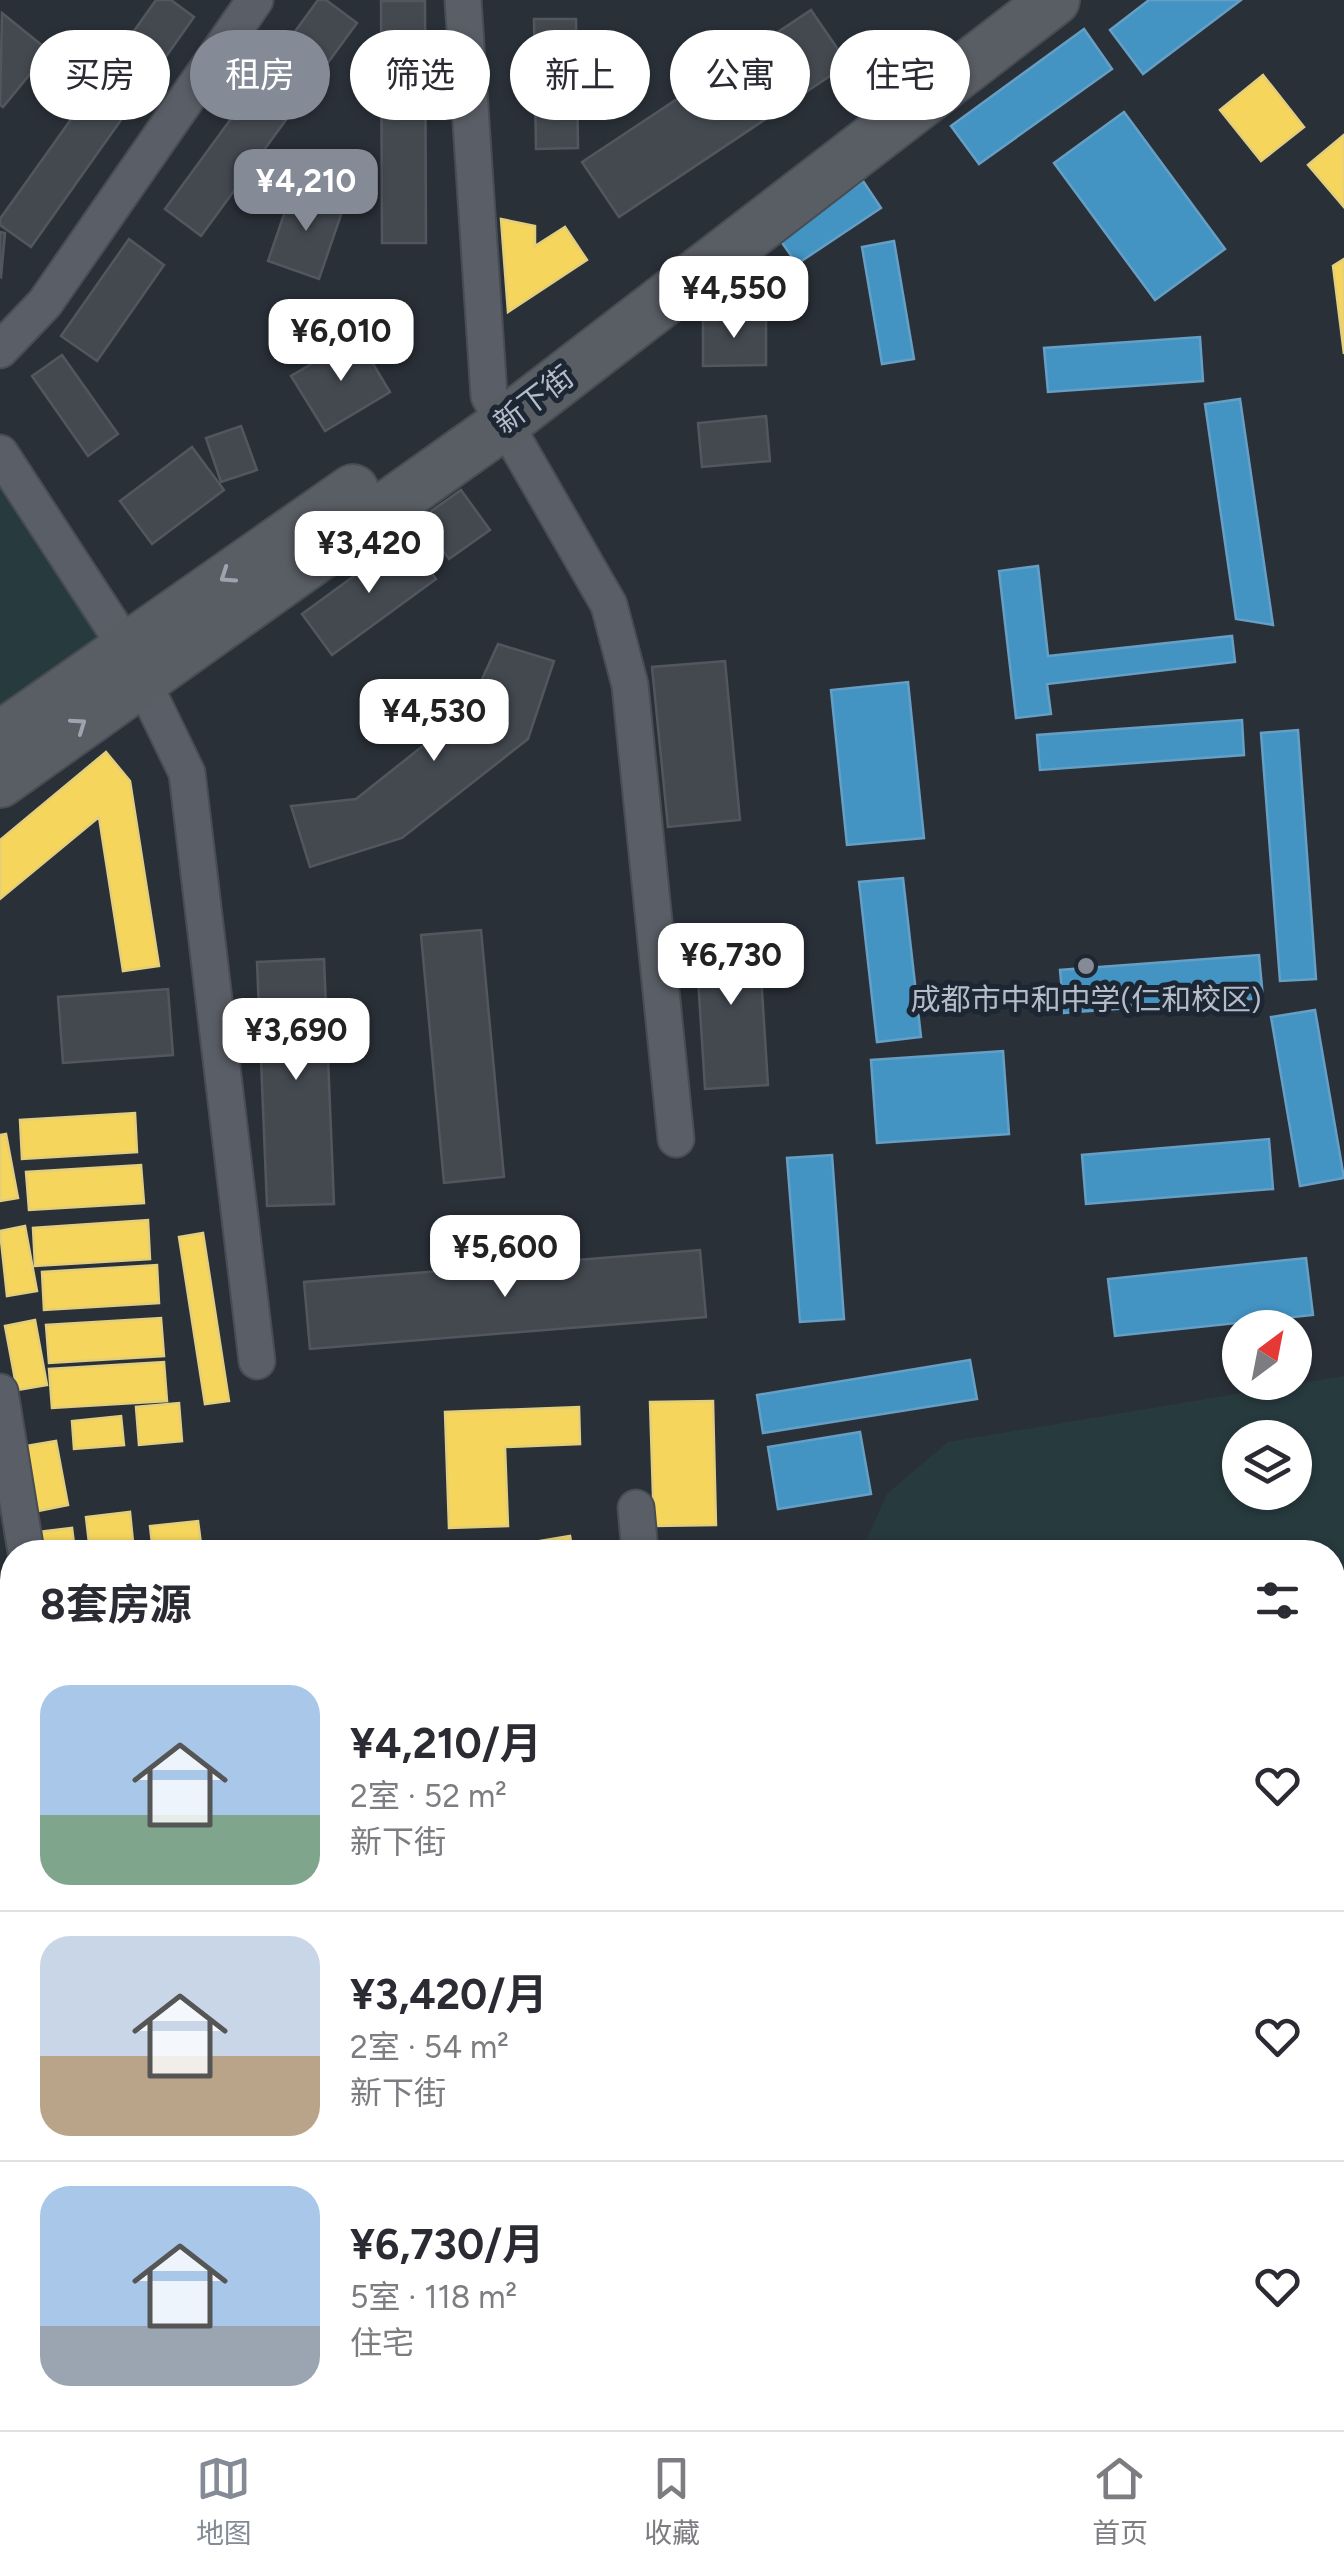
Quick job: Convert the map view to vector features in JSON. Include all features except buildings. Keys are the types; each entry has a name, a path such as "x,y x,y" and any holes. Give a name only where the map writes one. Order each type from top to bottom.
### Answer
{"main road":[{"name":"新下街","path":"496,411 1010,0"},
{"name":"新下街","path":"0,737 134,663 496,411 1054,0"},
{"name":"新下街","path":"0,782 134,663"}],"street":[{"path":"0,350 45,302 255,0"},
{"path":"463,0 496,411 609,606 630,684 676,1139"},
{"path":"0,314 45,302"},
{"path":"0,453 134,663 187,773 257,1361"},
{"path":"0,1392 24,1540"},
{"path":"636,1508 639,1540"}],"green space":[{"path":"0,482 110,638 0,721"},
{"path":"1344,1376 1344,1540 866,1540 887,1494 948,1442 1222,1396 1222,1400 1312,1400 1312,1381"}],"place":[{"name":"成都市中和中学(仁和校区)","path":"1086,966"}]}
